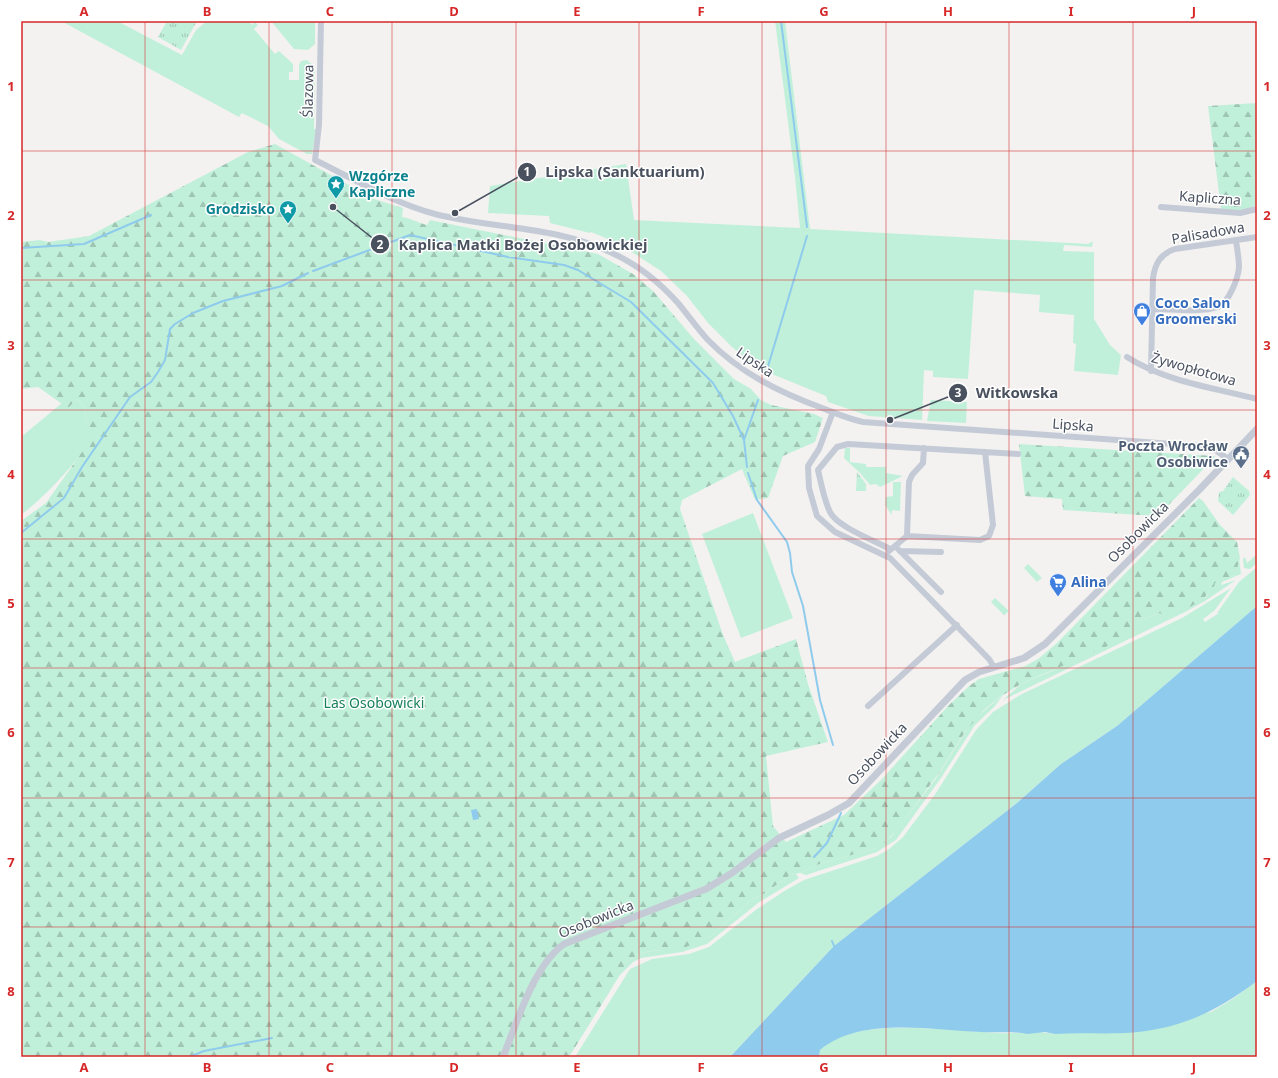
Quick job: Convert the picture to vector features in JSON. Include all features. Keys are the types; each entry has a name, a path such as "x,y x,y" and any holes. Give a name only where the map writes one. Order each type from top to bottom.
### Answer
{"street":[{"name":"Ślazowa","path":"315,160 320,118 321,21"},
{"name":"Lipska","path":"315,160 412,207 450,217 569,238 614,254 643,271 659,284 707,339 736,366 766,385 857,421 1207,447 1222,453 1228,459"},
{"name":"Kapliczna","path":"1161,206 1240,213 1257,209"},
{"name":"Palisadowa","path":"1151,370 1154,271 1162,256 1175,249 1257,237"},
{"path":"1153,309 1208,309 1218,307 1223,303 1230,294 1239,269 1236,240"},
{"name":"Żywopłotowa","path":"1127,357 1151,370 1257,399"},
{"path":"833,412 819,449 808,466 808,480 815,510 821,521 835,532 886,556 956,625 989,659 994,667"},
{"name":"Osobowicka","path":"503,1057 541,968 557,949 564,944 706,889 726,877 779,838 837,811 849,803 965,680 979,672 1024,658 1045,644 1257,429"},
{"path":"941,592 900,551 834,518 830,512 819,475 819,468 837,447 844,444 1018,454"},
{"path":"907,536 909,482 912,474 923,463 924,448"},
{"path":"886,556 892,547 907,536 980,540 989,536 993,526 985,452"},
{"path":"900,551 941,552"},
{"path":"868,706 956,625"}],"green space":[{"path":"61,21 117,21 182,55 196,30 207,21 249,21 252,25 255,22 258,25 254,29 275,54 279,51 293,64 293,72 289,72 289,80 299,80 299,65 301,61 307,60 315,67 314,129 316,129 312,154 307,154 279,139 268,126 242,113 239,117"},
{"path":"167,21 197,21 181,50 158,37"},
{"path":"271,21 315,21 315,44 308,50 294,49"},
{"path":"775,21 785,21 810,229 1088,244 1093,241 1092,247 1064,245 1063,251 1094,252 1094,319 1110,345 1121,355 1118,375 1074,371 1076,344 1073,343 1074,315 1039,312 1040,295 974,290 968,379 933,377 933,371 924,370 922,420 869,416 828,402 826,396 762,370 750,362 732,347 708,323 687,296 661,271 618,243 591,232 550,223 549,216 488,213 490,186 626,164 634,220 800,228"},
{"path":"1257,103 1257,205 1243,211 1221,209 1208,106"},
{"name":"Las Osobowicki","path":"275,144 374,199 403,208 402,217 427,225 430,220 598,254 633,274 653,291 694,339 734,379 751,389 761,400 771,405 814,414 823,418 815,442 783,456 768,498 755,500 742,469 682,500 680,509 723,635 735,662 796,639 808,684 828,742 766,756 773,826 786,842 844,815 881,780 949,705 969,686 979,679 1025,666 1038,659 1057,643 1199,498 1203,501 1220,525 1237,542 1240,558 1235,575 1215,583 1213,588 1202,599 1168,619 1160,613 1138,621 1128,628 1128,637 1021,684 1000,697 984,710 965,732 939,773 897,830 884,843 873,849 819,864 800,873 790,875 765,893 751,900 711,936 700,942 686,947 662,947 661,950 646,952 634,957 621,971 569,1057 21,1057 21,521 46,503 94,435 86,421 85,407 77,399 68,408 38,387 21,389 21,242 40,240 48,242 89,236 248,152"},
{"path":"77,399 85,407 86,421 95,435 61,478 21,515 21,437 62,403 68,407"},
{"path":"931,400 967,402 966,423 927,421"},
{"path":"1019,444 1215,457 1157,517 1063,510 1062,499 1025,496"},
{"path":"845,448 850,448 850,462 866,464 866,467 886,467 886,473 903,476 880,487 876,484 870,485 844,458"},
{"path":"857,472 866,484 866,491 856,491"},
{"path":"1233,477 1249,491 1250,495 1233,515 1218,501 1219,492 1223,491"},
{"path":"893,482 901,482 900,511 892,510 892,515 885,505 886,497 893,496"},
{"path":"753,513 793,618 741,638 702,534"},
{"path":"1257,554 1257,563 1250,569 1244,568 1243,559 1245,557 1247,563"},
{"path":"1239,559 1241,574 1222,582 1221,585 1236,580 1205,601 1003,700 1021,684 1052,671 1138,621 1160,613 1165,616 1207,596 1214,583 1235,575"},
{"path":"1028,564 1042,578 1037,582 1024,568"},
{"path":"1257,567 1257,606 1117,726 1061,764 1017,803 834,946 730,1057 575,1057 630,969 652,959 689,954 709,947 757,909 804,880 877,856 889,849 903,837 936,793 976,730 993,712 1020,695 1182,618 1231,588 1214,611 1203,619 1205,622 1219,613 1217,613 1239,582"},
{"path":"995,598 1009,611 1004,615 991,602"},
{"path":"1003,695 995,706 975,725 941,778 896,840 877,852 806,875 800,873 819,864 873,849 891,837 935,780 973,720"},
{"path":"796,874 799,878 758,903 707,944 682,952 641,958 633,962 618,977 625,964 635,956 661,950 662,947 686,947 711,936 751,900 765,893 790,875"},
{"path":"1257,981 1257,1057 819,1057 820,1050 839,1038 862,1031 881,1028 922,1028 1000,1033 1041,1032 1055,1034 1211,1012 1234,998"}],"water":[{"path":"1257,606 1257,981 1229,1000 1201,1015 1187,1021 1155,1030 1117,1033 1055,1034 1045,1032 1027,1034 919,1028 876,1029 855,1033 836,1039 820,1050 819,1057 730,1057 834,946 1017,803 1061,764 1117,726"},
{"path":"477,809 479,819 473,820 471,810"}],"waterway":[{"path":"781,21 807,227"},
{"path":"21,248 84,244 151,215"},
{"path":"313,271 410,235 508,257 564,265 578,270 631,302 713,383 733,416 744,440 747,467"},
{"path":"766,373 807,236"},
{"path":"21,533 64,498 82,467 130,397 151,382 165,360 170,329 175,324 193,313 223,301 282,286 308,273"},
{"path":"744,440 758,400"},
{"path":"748,473 757,500 787,542 792,572 803,606 820,700 833,745"},
{"path":"814,857 827,843 841,813"},
{"path":"832,941 834,946"},
{"path":"189,1057 204,1051 272,1038"}],"place":[{"name":"Wzgórze Kapliczne","path":"336,199"},
{"name":"Kaplica Matki Bożej Osobowickiej","path":"333,207"},
{"name":"Lipska (Sanktuarium)","path":"455,213"},
{"name":"Grodzisko","path":"288,224"},
{"name":"Coco Salon Groomerski","path":"1142,326"},
{"name":"Witkowska","path":"890,420"},
{"name":"Poczta Wrocław Osobiwice","path":"1241,469"},
{"name":"Alina","path":"1058,597"}]}
